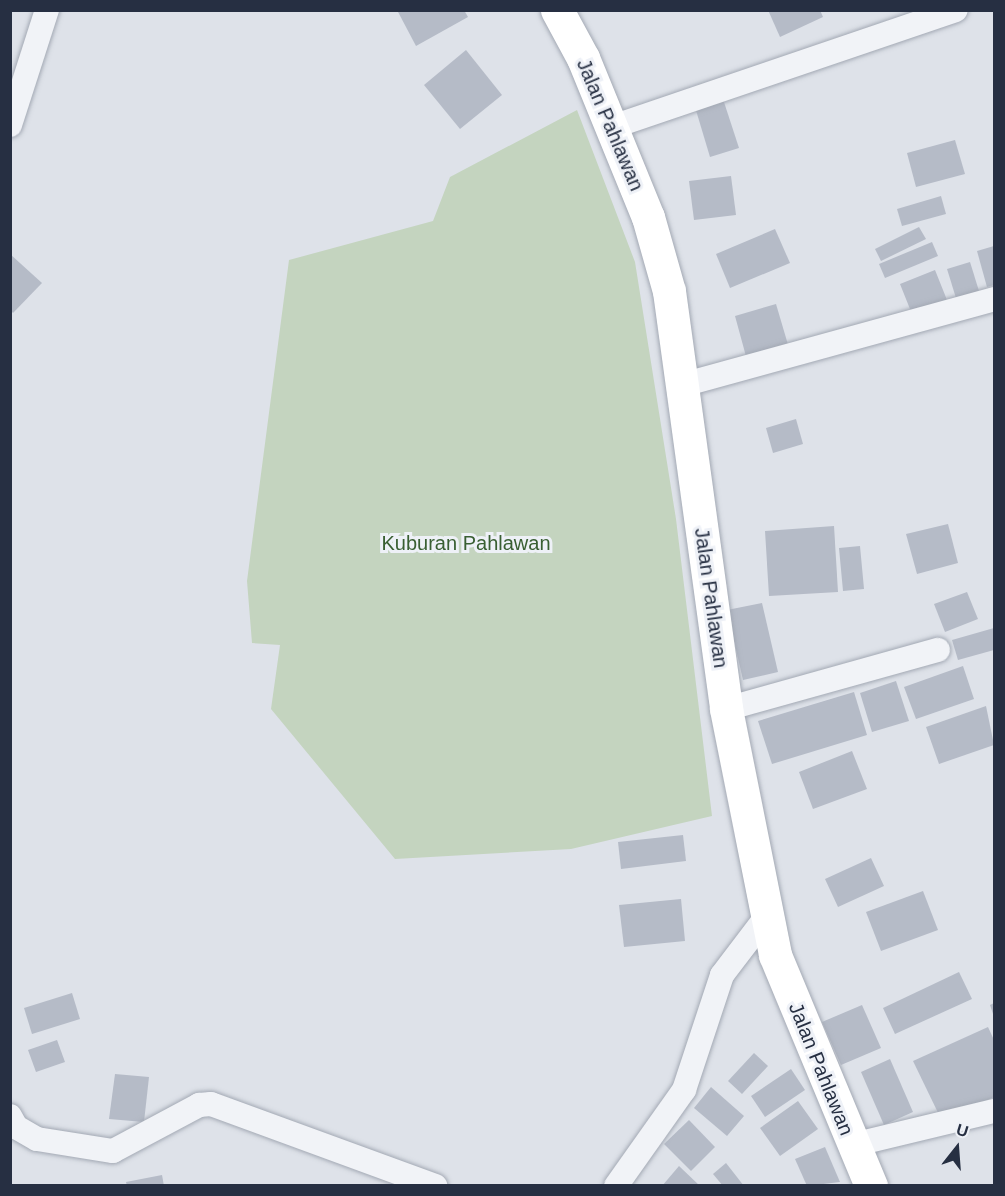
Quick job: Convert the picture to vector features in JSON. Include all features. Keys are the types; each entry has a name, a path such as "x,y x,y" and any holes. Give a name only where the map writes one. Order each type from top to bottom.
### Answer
{"main road":[{"name":"Jalan Pahlawan","path":"557,10 612,127 648,217 686,384 726,709 775,955 852,1145 871,1185"}],"street":[{"path":"10,125 47,10"},
{"path":"612,127 956,10"},
{"path":"686,384 994,299"},
{"path":"726,709 938,650"},
{"path":"616,1185 684,1090 698,1062 722,975 767,916"},
{"path":"10,1116 16,1127 37,1139 113,1151 199,1105 211,1104 435,1185"},
{"path":"852,1145 994,1111"}],"green space":[{"name":"Kuburan Pahlawan","path":"577,110 635,262 676,519 712,816 571,849 395,859 271,709 280,645 252,643 247,581 289,260 433,221 450,177"}],"building":[{"path":"397,10 464,10 468,17 416,46"},
{"path":"768,10 820,10 823,17 780,37"},
{"path":"466,50 502,95 460,129 424,85"},
{"path":"723,99 739,148 710,157 695,107"},
{"path":"955,140 965,174 916,187 907,153"},
{"path":"731,176 736,215 694,220 689,181"},
{"path":"941,196 946,214 902,226 897,209"},
{"path":"919,227 926,239 881,261 875,249"},
{"path":"775,229 790,263 730,288 716,254"},
{"path":"932,242 938,256 885,278 879,264"},
{"path":"994,246 994,285 987,287 977,251"},
{"path":"10,254 42,283 13,313 10,310"},
{"path":"970,262 979,291 956,298 947,269"},
{"path":"935,270 949,305 914,319 900,284"},
{"path":"776,304 789,348 747,360 735,316"},
{"path":"796,419 803,444 773,453 766,428"},
{"path":"948,524 958,563 917,574 906,534"},
{"path":"834,526 838,592 769,596 765,531"},
{"path":"860,546 864,589 843,591 839,548"},
{"path":"967,592 978,619 945,632 934,604"},
{"path":"762,603 778,672 743,680 727,610"},
{"path":"994,628 994,650 958,660 952,640"},
{"path":"963,666 974,699 916,719 904,687"},
{"path":"896,681 909,721 872,732 860,693"},
{"path":"854,692 867,735 772,764 758,721"},
{"path":"986,706 994,745 939,764 926,727"},
{"path":"852,751 867,789 813,809 799,772"},
{"path":"683,835 686,861 621,869 618,842"},
{"path":"871,858 884,886 838,907 825,879"},
{"path":"923,891 938,930 881,951 866,912"},
{"path":"681,899 685,941 624,947 619,905"},
{"path":"959,972 972,999 895,1034 883,1008"},
{"path":"72,993 80,1019 32,1034 24,1008"},
{"path":"994,1003 994,1017 990,1005"},
{"path":"862,1005 881,1048 841,1065 822,1022"},
{"path":"988,1027 994,1040 994,1097 942,1121 913,1061"},
{"path":"57,1040 65,1062 36,1072 28,1050"},
{"path":"754,1053 768,1066 742,1094 728,1081"},
{"path":"890,1059 913,1112 884,1125 861,1072"},
{"path":"791,1069 805,1090 765,1117 751,1096"},
{"path":"115,1074 149,1077 144,1122 109,1119"},
{"path":"711,1087 744,1116 727,1136 694,1108"},
{"path":"798,1101 818,1129 780,1156 760,1128"},
{"path":"689,1120 715,1147 691,1171 664,1144"},
{"path":"825,1147 840,1182 807,1186 795,1159"},
{"path":"726,1163 744,1186 723,1186 713,1174"},
{"path":"679,1166 700,1186 662,1186"},
{"path":"162,1175 164,1186 127,1186 126,1182"}]}
